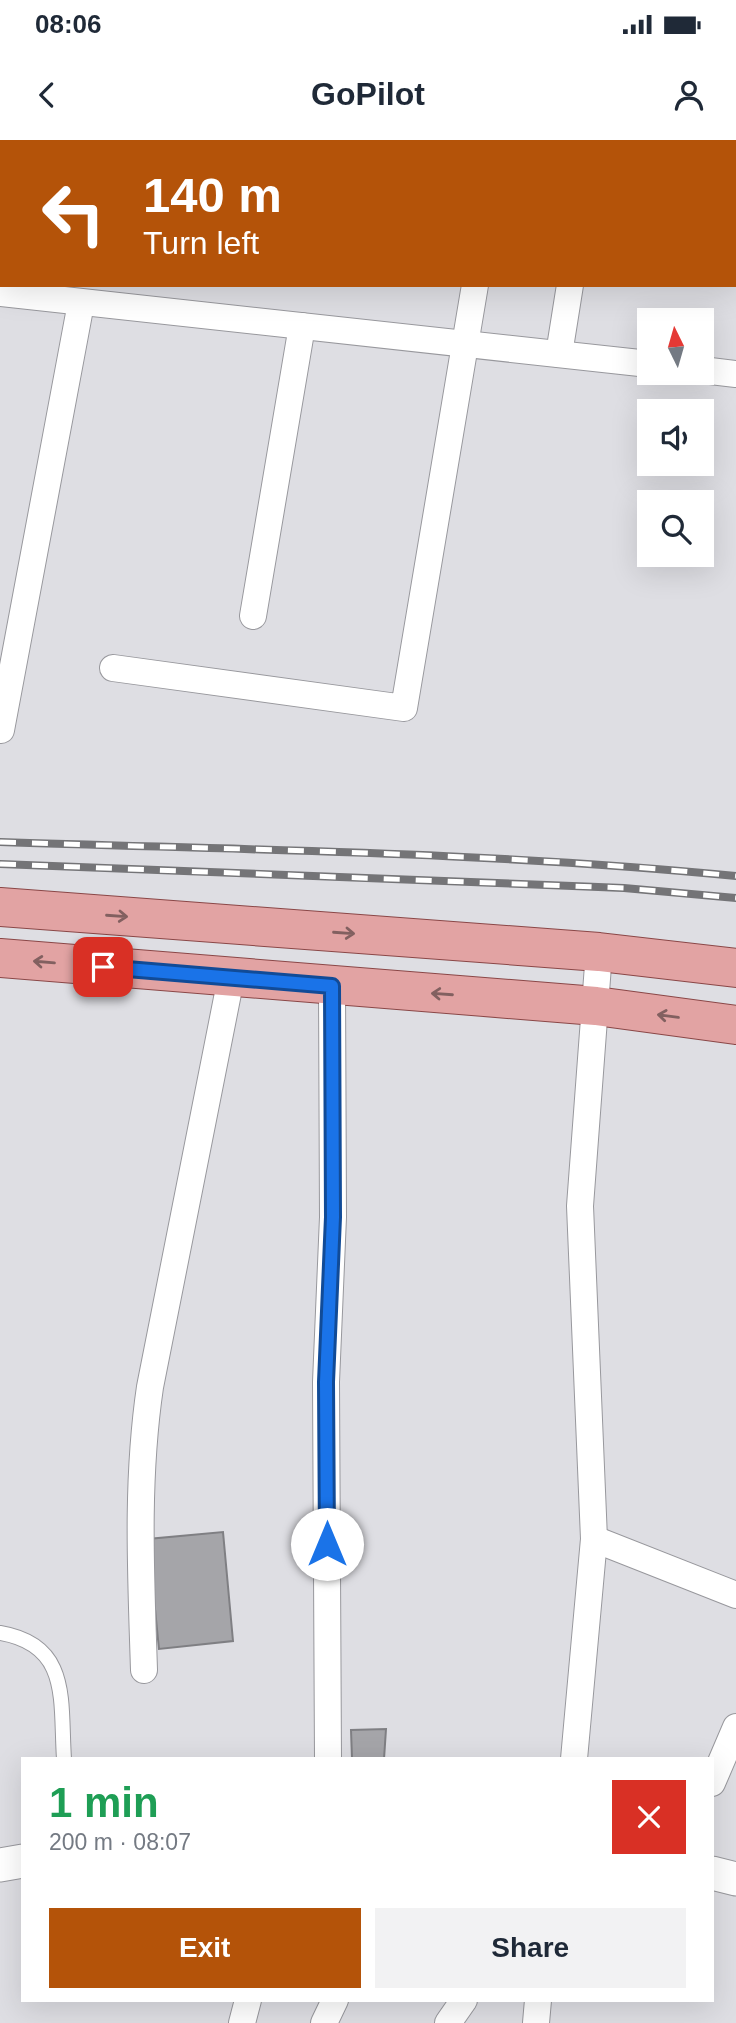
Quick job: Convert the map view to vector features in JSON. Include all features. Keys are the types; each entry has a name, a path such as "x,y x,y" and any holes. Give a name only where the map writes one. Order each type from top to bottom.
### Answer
{"main road":[{"path":"0,907 599,952 736,968"},
{"path":"0,958 596,1006 736,1025"}],"street":[{"path":"113,668 404,708 475,287"},
{"path":"559,354 570,287"},
{"path":"7,291 81,303 637,363"},
{"path":"1,730 81,303"},
{"path":"253,615 302,326"},
{"path":"714,371 736,374"},
{"path":"574,1757 594,1539 580,1206 599,952"},
{"path":"144,1670 139,1501 141,1448 150,1387 231,978"},
{"path":"328,1757 326,1382 333,1217 332,986"},
{"path":"594,1539 736,1595"},
{"path":"714,1778 736,1727"},
{"path":"0,1865 21,1861"},
{"path":"714,1874 736,1879"},
{"path":"242,2023 247,2002"},
{"path":"324,2023 334,2002"},
{"path":"448,2023 463,2002"},
{"path":"536,2023 538,2002"}],"lane":[{"path":"0,1633 20,1636 36,1644 51,1660 59,1688 64,1757"}],"building":[{"path":"223,1532 233,1641 159,1649 148,1539"},
{"path":"386,1729 384,1757 352,1757 351,1730"}],"railway":[{"path":"0,842 460,857 736,876"},
{"path":"0,864 624,888 736,898"}],"route":[{"path":"103,967 332,986 333,1217 326,1382 327,1544"}]}
